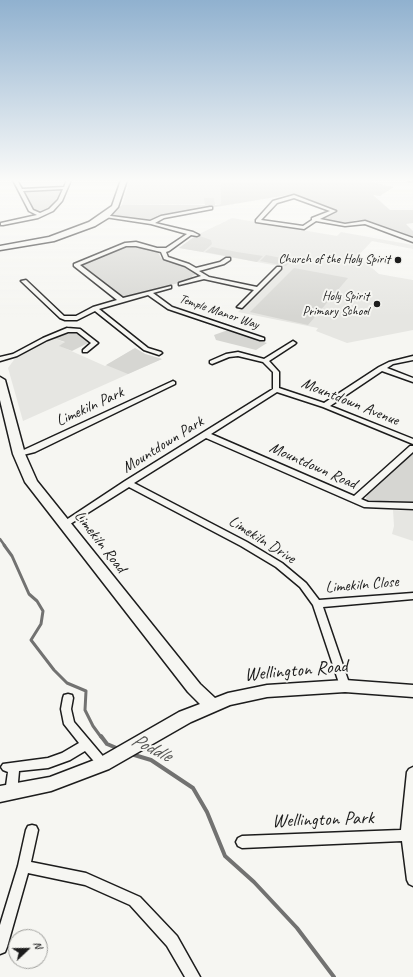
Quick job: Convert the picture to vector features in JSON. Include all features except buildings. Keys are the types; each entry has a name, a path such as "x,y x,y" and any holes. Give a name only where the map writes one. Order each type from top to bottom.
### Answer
{"street":[{"path":"0,248 59,237 88,226"},
{"path":"121,300 76,265 125,244 136,244 163,250 170,249 194,234 161,226"},
{"path":"288,226 307,228 309,226"},
{"path":"375,226 413,240"},
{"path":"163,250 166,258 187,265 204,277 258,289"},
{"path":"195,270 222,263 228,259"},
{"path":"240,307 279,268"},
{"path":"181,284 204,277"},
{"path":"24,281 62,317 77,318 94,308 169,287"},
{"name":"Temple Manor Way","path":"149,293 170,308 262,339"},
{"path":"94,308 146,349 159,354"},
{"path":"0,359 15,355 45,339 67,330 78,330 95,343 85,351"},
{"path":"265,361 293,344"},
{"path":"212,362 228,355 238,354 265,361 276,372 276,390"},
{"path":"325,406 381,368 400,360 413,358"},
{"path":"381,368 413,380"},
{"name":"Limekiln Road","path":"0,380 19,454 31,482 194,688 212,705"},
{"name":"Limekiln Park","path":"19,454 32,450 173,383"},
{"name":"Mountdown Avenue","path":"276,390 283,391 325,406 413,442"},
{"name":"Mountdown Park","path":"64,524 276,390"},
{"name":"Mountdown Road","path":"206,435 367,505 413,506"},
{"path":"355,500 413,448"},
{"name":"Limekiln Drive","path":"128,483 279,565 303,585 317,604 345,686"},
{"name":"Limekiln Close","path":"317,604 412,595"},
{"name":"Wellington Road","path":"87,744 66,757 48,763 10,767 5,794 51,784 108,761 185,717 228,699 266,691 345,686 413,691"},
{"path":"68,698 66,709 69,724 87,744 108,761"},
{"path":"413,772 407,834 413,880"},
{"path":"0,947 24,866 32,830"},
{"name":"Wellington Park","path":"242,842 407,834"},
{"path":"24,866 86,879 135,901 172,941 193,977"}],"shaded area":[{"path":"216,226 276,226 337,236 341,232 413,245 413,249 372,241 358,256 379,274 413,280 413,330 347,343 316,331 318,328 238,312 284,267 179,248 195,236"},
{"path":"382,226 408,226 413,231 413,237"},
{"path":"197,235 211,240 212,244 203,252 179,248"},
{"path":"126,245 135,245 158,252 161,258 185,267 197,274 192,276 194,278 175,284 122,297 79,264"},
{"path":"212,247 263,256 257,262 205,252"},
{"path":"266,255 292,260 286,266 260,261"},
{"path":"294,268 348,278 308,325 250,312"},
{"path":"228,330 267,343 256,350 216,340 214,335"},
{"path":"70,333 76,333 88,343 72,351 59,346 65,342 53,338"},
{"path":"53,338 66,343 60,346 105,366 135,348 145,354 162,359 23,421 8,368 16,357"},
{"path":"135,348 145,354 162,359 128,374 106,365"},
{"path":"413,452 413,504 368,501 366,498 367,493"},
{"path":"393,510 413,511 413,541 392,534 394,526"}],"waterway":[{"name":"Poddle","path":"0,539 5,546"},
{"name":"Poddle","path":"4,545 12,556 29,594 37,601 43,611 41,624 31,640 54,670 67,683 86,691 85,710 93,726 101,737"},
{"name":"Poddle","path":"101,736 107,744 119,749"},
{"name":"Poddle","path":"131,754 151,760 193,788 207,812 225,856 254,882 297,928 334,977"}],"place":[{"name":"Church of the Holy Spirit","path":"398,260"},
{"name":"Holy Spirit Primary School","path":"377,304"}]}
